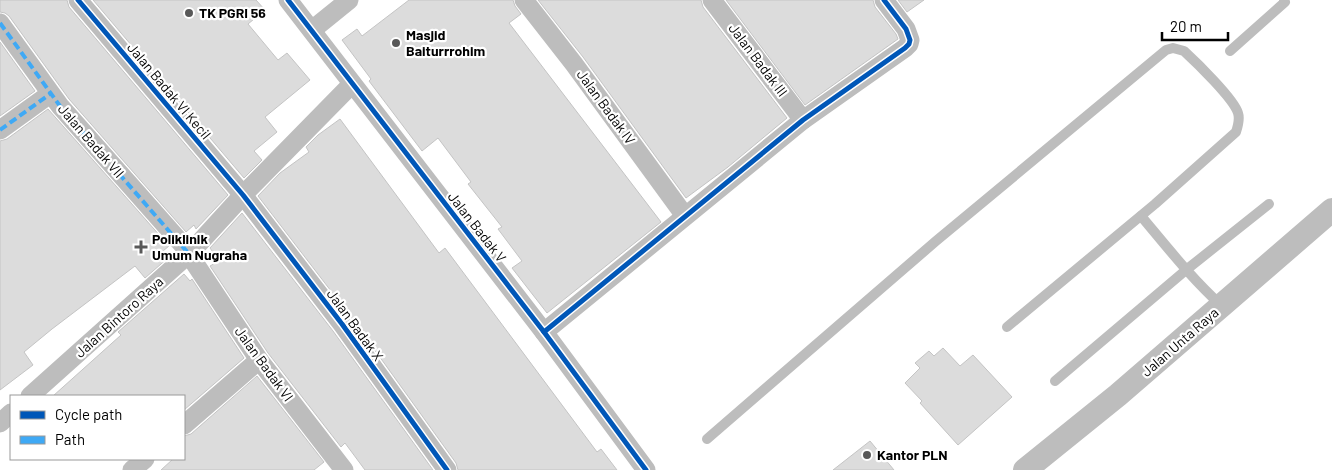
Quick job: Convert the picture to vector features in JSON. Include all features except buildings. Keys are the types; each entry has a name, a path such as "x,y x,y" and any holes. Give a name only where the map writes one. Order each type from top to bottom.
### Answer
{"street":[{"name":"Jalan Badak VI Kecil","path":"78,0 243,195"},
{"name":"Jalan Badak V","path":"288,0 544,332 646,470"},
{"path":"312,30 349,0"},
{"name":"Jalan Badak IV","path":"524,0 574,64 685,216"},
{"name":"Jalan Badak III","path":"712,0 803,120"},
{"path":"544,332 803,120 900,53 909,44 908,35 884,0"},
{"name":"Jalan Badak VII","path":"0,22 50,94 189,254"},
{"name":"Jalan Bintoro Raya","path":"31,395 189,254 243,195 352,84"},
{"path":"0,130 50,94"},
{"name":"Jalan Badak X","path":"243,195 342,324 447,470"},
{"name":"Jalan Unta Raya","path":"1024,470 1118,395 1332,210"},
{"name":"Jalan Badak VI","path":"189,254 259,360 342,469"},
{"path":"185,424 259,360"},
{"path":"0,423 10,414"},
{"path":"132,470 144,460"}],"lane":[{"path":"1230,51 1285,2 1284,0"},
{"path":"707,439 929,247 1166,50 1179,49 1188,55 1233,103 1238,113 1239,123 1236,132 1231,139 1141,216 1007,327"},
{"path":"1055,381 1186,270 1269,204"},
{"path":"1141,216 1186,270 1222,306"}],"marked path":[{"path":"0,23 60,106 189,254"},
{"path":"0,130 50,94"}],"cycle path":[{"path":"78,0 243,195 342,324 447,470"},
{"path":"288,0 544,332 646,470"},
{"path":"544,332 803,120 905,48 910,40 906,29 884,0"}],"place":[{"name":"TK PGRI 56","path":"189,13"},
{"name":"Masjid Baiturrrohim","path":"396,43"},
{"name":"Poliklinik Umum Nugraha","path":"141,247"},
{"name":"Kantor PLN","path":"867,455"}]}
